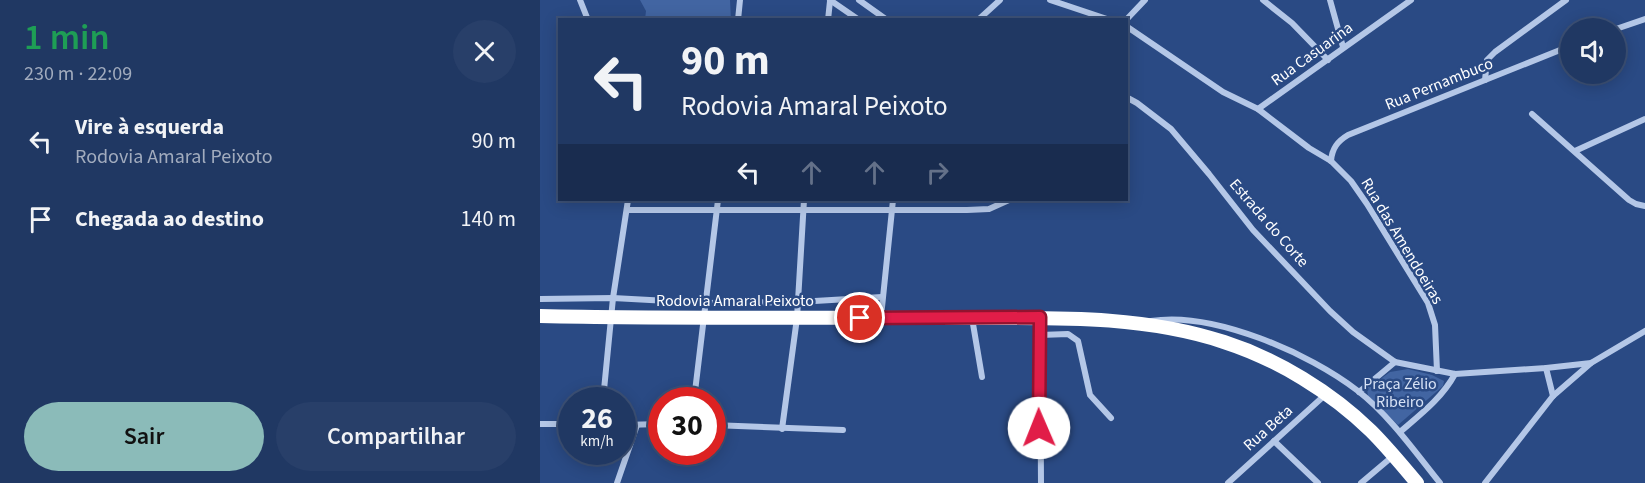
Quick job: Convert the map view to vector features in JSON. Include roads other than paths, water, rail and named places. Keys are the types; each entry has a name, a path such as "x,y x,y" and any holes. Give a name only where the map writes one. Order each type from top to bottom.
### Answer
{"highway":[{"name":"Rodovia Amaral Peixoto","path":"540,316 612,318 704,310 797,318 1040,317 1139,323 1174,329 1225,342 1280,366 1326,394 1362,423 1417,483"}],"street":[{"path":"580,0 588,18"},
{"path":"738,18 740,0"},
{"path":"828,18 830,0 857,18"},
{"path":"859,0 884,18"},
{"path":"980,18 1000,0"},
{"path":"1050,0 1104,18"},
{"path":"1128,18 1145,0"},
{"path":"1263,0 1292,23 1328,60"},
{"path":"1330,0 1343,47"},
{"name":"Rua Casuarina","path":"1258,109 1411,0"},
{"path":"1485,80 1487,60 1495,52 1566,0"},
{"path":"1626,26 1645,19"},
{"name":"Rua das Amendoeiras","path":"1128,27 1223,92 1258,109 1309,148 1331,161 1351,181 1428,303 1435,325 1437,371"},
{"name":"Rua Pernambuco","path":"1331,161 1336,144 1348,135 1560,50"},
{"name":"Estrada do Corte","path":"1128,98 1171,129 1253,230 1330,311 1353,332 1395,362 1455,374 1591,363 1645,331"},
{"path":"1532,114 1629,200 1645,206"},
{"path":"1575,152 1645,118"},
{"path":"604,387 613,298 628,201"},
{"path":"695,387 718,201"},
{"path":"782,429 797,318 804,201"},
{"path":"881,318 893,201"},
{"path":"627,210 989,209 1007,201"},
{"path":"540,299 613,298 704,310 882,297"},
{"path":"1040,317 1041,483"},
{"path":"972,318 982,377"},
{"path":"1139,323 1163,319 1188,320 1230,329 1273,342 1324,369 1359,392 1400,432 1440,483"},
{"path":"1040,335 1068,334 1078,341 1083,353 1090,395 1110,418"},
{"path":"1359,392 1395,362"},
{"path":"1485,483 1553,396 1591,363"},
{"path":"1546,368 1553,396"},
{"path":"1400,432 1447,389 1455,374"},
{"name":"Rua Beta","path":"1228,483 1326,394"},
{"path":"540,424 558,424"},
{"path":"617,483 637,425 648,425"},
{"path":"726,425 843,430"},
{"path":"1274,441 1318,483"},
{"path":"1361,483 1394,456"}],"park label":[{"name":"Praça Zélio Ribeiro","path":"1400,393"}]}
